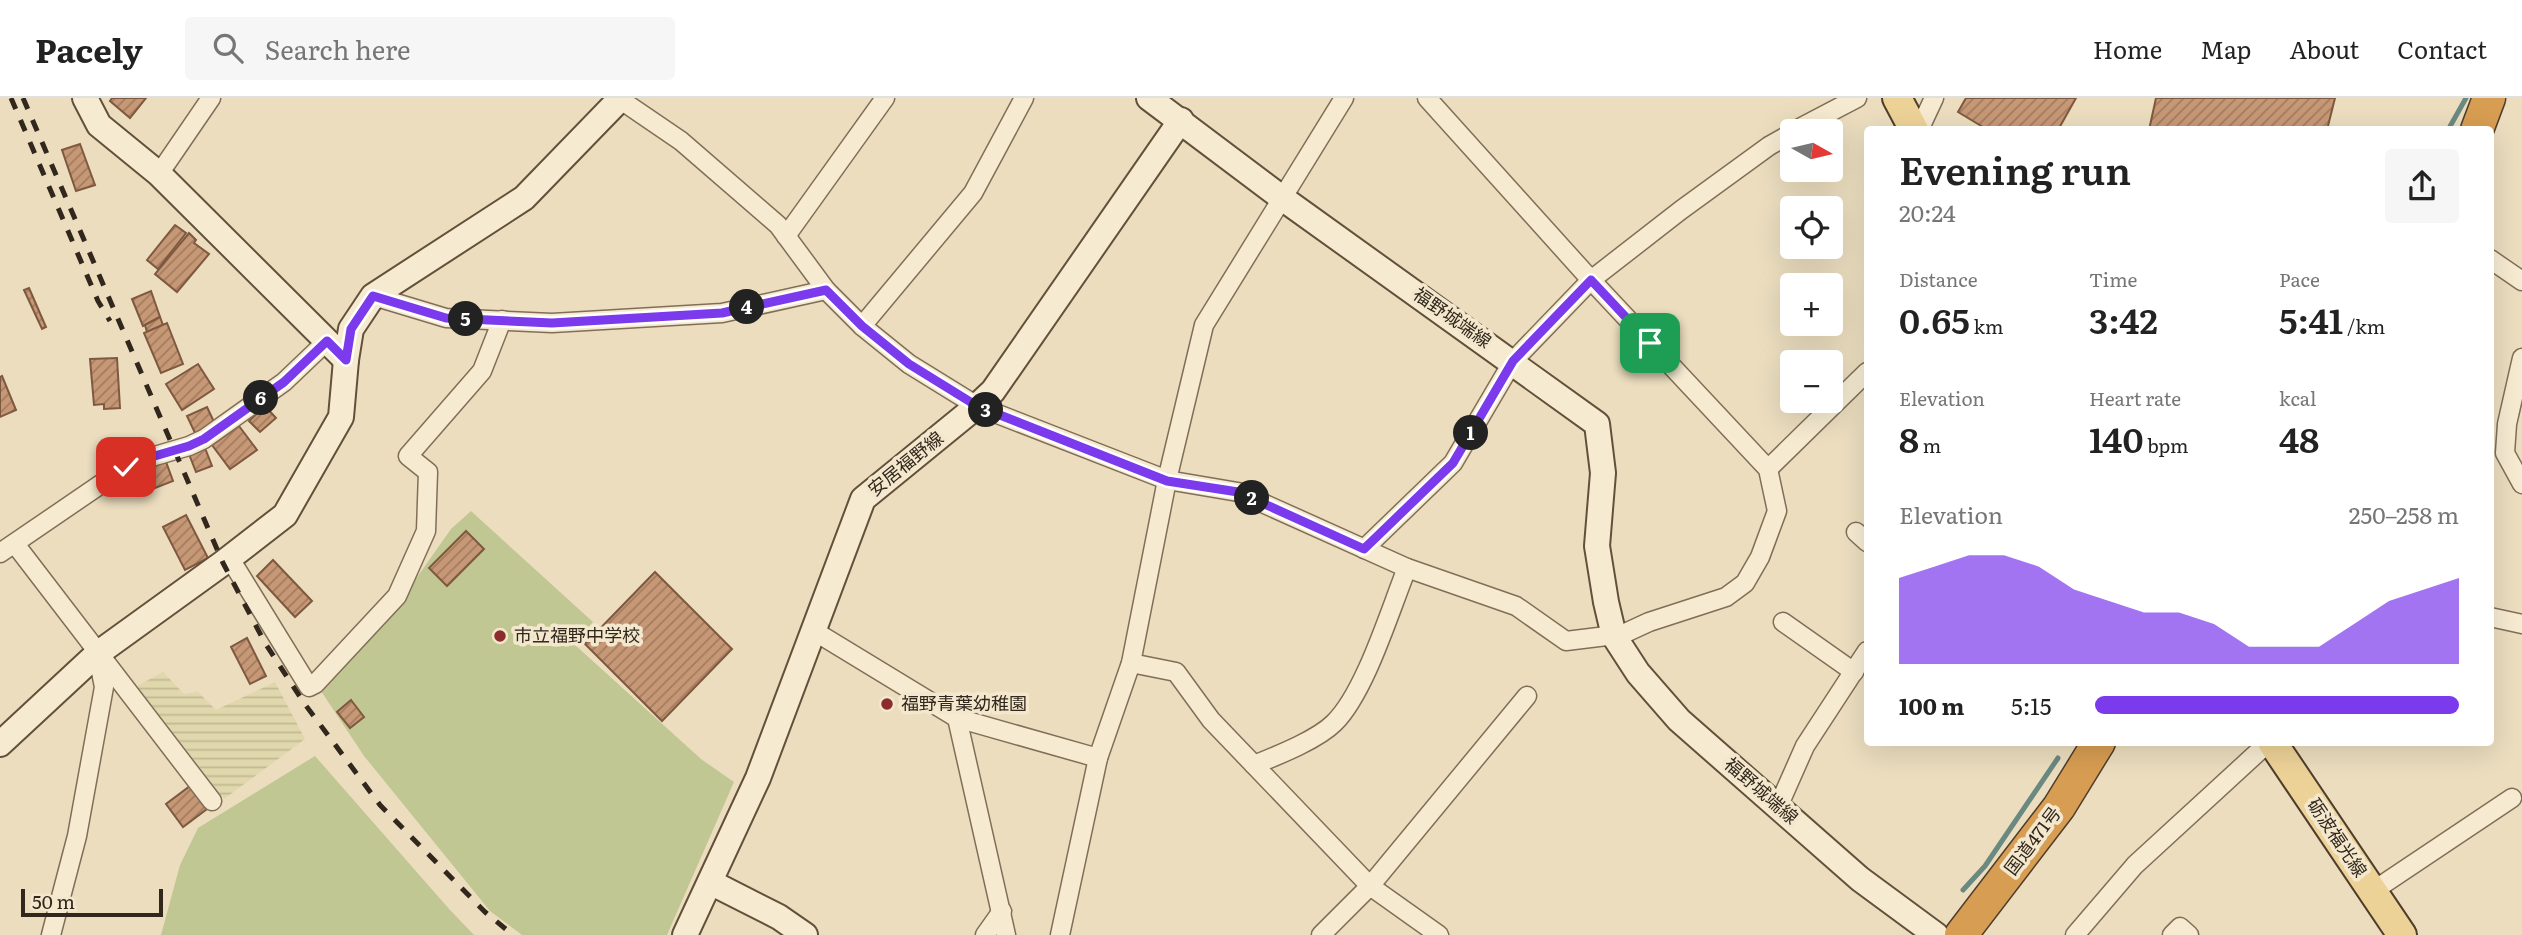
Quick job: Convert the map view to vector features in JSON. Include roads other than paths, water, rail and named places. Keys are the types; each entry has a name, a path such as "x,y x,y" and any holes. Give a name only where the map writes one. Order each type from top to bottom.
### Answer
{"highway":[{"path":"2479,126 2490,98"},
{"name":"国道471号","path":"1961,935 2060,807 2097,746"}],"main road":[{"path":"85,98 99,125 159,174 346,360"},
{"path":"0,744 97,654 285,515 341,416 351,329 373,296 524,198 620,98"},
{"name":"福野城端線","path":"1149,98 1282,198 1513,361 1597,424 1603,473 1597,546 1614,636 1637,673 1679,720 1860,879 1936,935"},
{"path":"1897,98 1914,126"},
{"name":"安居福野線","path":"685,935 758,778 863,499 993,391 1181,120"},
{"name":"砺波福光線","path":"2274,746 2402,935"},
{"path":"710,882 779,917 805,935"}],"street":[{"path":"159,174 211,98"},
{"path":"620,98 681,141 778,225 826,290 862,326 909,364 977,406 1167,481 1238,492 1407,568 1516,606 1566,641 1614,636 1726,597 1745,583 1760,557 1777,511 1768,469 1591,280 1427,98"},
{"path":"786,236 885,98"},
{"path":"862,326 973,193 1024,98"},
{"path":"1060,935 1098,758 1131,663 1167,481 1204,325 1344,98"},
{"path":"1817,119 1857,98"},
{"path":"1918,126 1934,98"},
{"path":"1364,549 1453,463 1513,361 1591,280 1681,210 1780,140"},
{"path":"2494,262 2522,281"},
{"path":"373,296 446,318 552,323 722,313 826,290"},
{"path":"229,557 309,687 315,684 397,596 426,531 428,472 408,456 482,371 502,320"},
{"path":"212,801 97,654 8,549 126,467 204,439 284,382 327,341"},
{"path":"2522,358 2507,424 2505,453 2522,484"},
{"path":"1768,469 1864,375"},
{"path":"1254,765 1287,752 1334,724 1357,693 1407,568"},
{"path":"2494,618 2522,624"},
{"path":"1783,622 1854,672"},
{"path":"814,631 957,718 1098,758"},
{"path":"51,935 78,836 104,687 97,654"},
{"path":"1778,807 1805,746 1864,656"},
{"path":"1131,663 1176,672 1210,720 1370,886 1439,935"},
{"path":"1321,935 1370,886 1527,696"},
{"path":"957,718 1006,935"},
{"path":"2076,935 2135,865 2267,746"},
{"path":"2373,891 2512,798"},
{"path":"985,935 1002,911"},
{"path":"2172,935 2180,927 2189,935"}],"waterway":[{"path":"2450,126 2466,98"},
{"path":"1963,890 1985,866 2058,758"}],"railway":[{"path":"11,98 98,301 110,321"},
{"path":"23,98 223,563 265,643 304,703 380,805 485,912 513,935"}],"place":[{"name":"市立福野中学校","path":"500,636"},
{"name":"福野青葉幼稚園","path":"887,704"}]}
